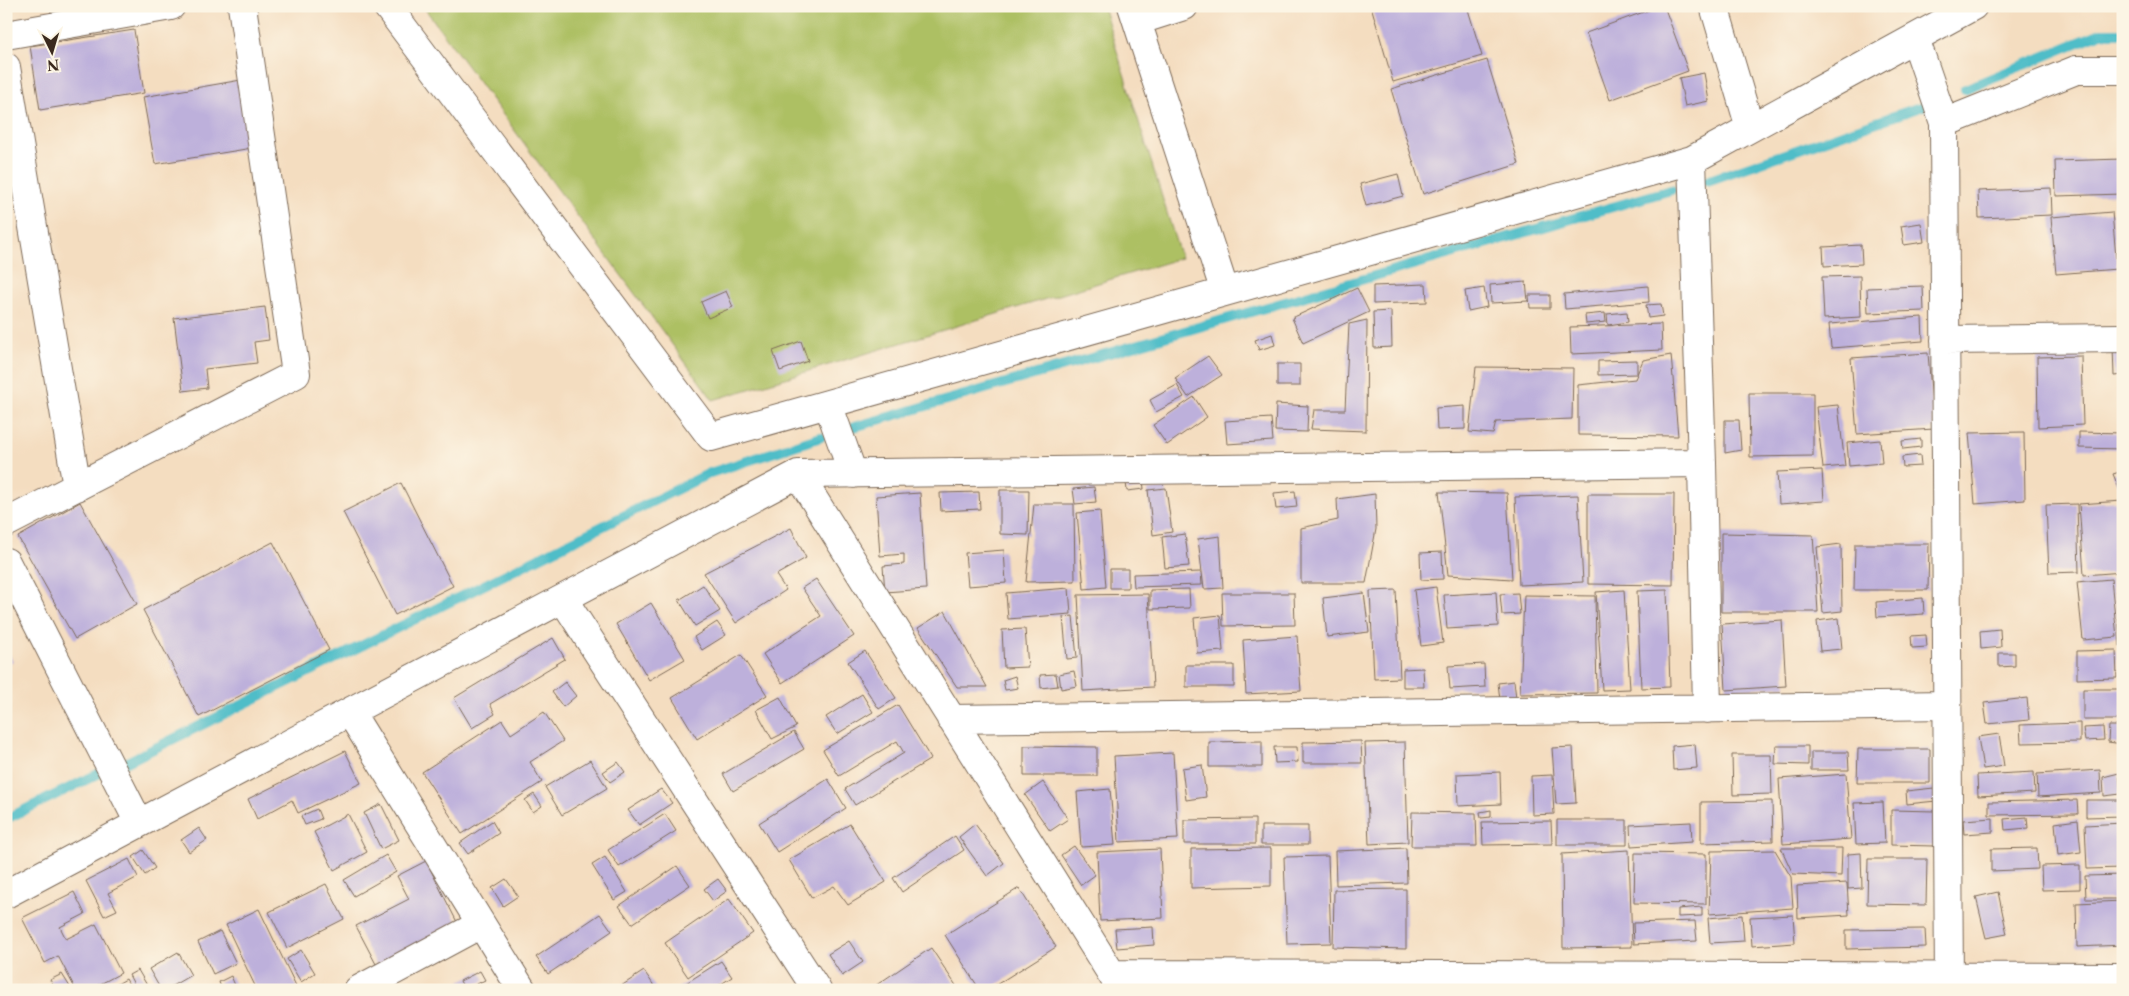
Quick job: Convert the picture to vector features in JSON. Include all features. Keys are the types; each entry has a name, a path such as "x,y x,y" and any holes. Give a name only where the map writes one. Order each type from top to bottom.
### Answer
{"street":[{"path":"6,35 171,6"},
{"path":"6,523 296,374 242,6"},
{"path":"387,6 711,437 1692,160 1973,6"},
{"path":"1184,6 1135,14 1225,292"},
{"path":"1714,6 1750,128"},
{"path":"1915,38 1944,123 1949,983"},
{"path":"6,67 77,487"},
{"path":"1944,123 2076,70 2123,70"},
{"path":"1692,160 1702,463 1707,709"},
{"path":"1945,340 2123,338"},
{"path":"828,404 853,474"},
{"path":"6,894 798,474 1702,463"},
{"path":"798,474 1117,982 1949,983 2123,977"},
{"path":"6,562 140,823"},
{"path":"563,599 817,990"},
{"path":"951,719 1947,705"},
{"path":"350,712 522,990"},
{"path":"358,990 481,924"}],"green space":[{"path":"423,6 1103,6 1181,258 713,400"}],"building":[{"path":"1371,6 1467,6 1482,56 1393,82"},
{"path":"1664,6 1688,71 1610,100 1586,33"},
{"path":"134,30 144,93 40,110 30,46"},
{"path":"1487,60 1519,164 1423,194 1391,89"},
{"path":"1704,73 1709,101 1685,106 1679,78"},
{"path":"241,80 252,148 155,164 143,97"},
{"path":"2123,159 2123,194 2056,196 2055,161"},
{"path":"1398,174 1403,196 1366,206 1360,184"},
{"path":"2051,188 2052,215 1979,218 1978,191"},
{"path":"2112,212 2117,269 2056,274 2051,217"},
{"path":"1921,223 1924,242 1904,245 1901,226"},
{"path":"1861,245 1862,264 1824,266 1823,247"},
{"path":"1860,276 1861,317 1824,319 1822,277"},
{"path":"1526,282 1528,301 1491,303 1490,285"},
{"path":"1426,284 1427,302 1373,304 1373,286"},
{"path":"1648,286 1649,302 1565,309 1564,294"},
{"path":"1923,286 1924,311 1868,313 1867,288"},
{"path":"1357,288 1369,312 1303,343 1292,318"},
{"path":"1484,288 1487,307 1468,311 1465,291"},
{"path":"726,291 733,307 708,318 701,302"},
{"path":"1529,295 1550,295 1550,308 1530,308"},
{"path":"1661,304 1663,316 1648,318 1646,305"},
{"path":"265,307 269,340 254,342 257,363 205,369 207,388 183,391 174,318"},
{"path":"1391,311 1392,347 1374,348 1373,312"},
{"path":"1627,312 1628,322 1608,325 1607,314"},
{"path":"1605,313 1606,322 1586,324 1585,315"},
{"path":"1922,317 1923,341 1831,348 1829,324"},
{"path":"1367,320 1366,431 1311,429 1314,410 1345,410 1349,324"},
{"path":"1661,324 1662,350 1571,354 1570,327"},
{"path":"1272,334 1275,345 1259,350 1255,340"},
{"path":"801,341 808,361 780,371 773,351"},
{"path":"2123,346 2123,375 2114,376 2113,347"},
{"path":"1928,353 1934,429 1857,434 1851,358"},
{"path":"1671,355 1678,436 1578,435 1578,385 1635,379 1643,360"},
{"path":"1208,356 1222,375 1188,397 1175,378"},
{"path":"2081,356 2083,425 2038,427 2037,357"},
{"path":"1637,360 1637,374 1598,375 1598,361"},
{"path":"1277,364 1300,364 1300,386 1277,386"},
{"path":"1476,367 1573,368 1572,419 1496,422 1493,434 1469,432"},
{"path":"1177,385 1184,397 1156,412 1150,400"},
{"path":"1749,393 1813,393 1813,456 1750,457"},
{"path":"1194,397 1207,417 1167,445 1153,425"},
{"path":"1276,404 1308,406 1307,432 1275,431"},
{"path":"1838,405 1845,466 1823,468 1816,407"},
{"path":"1465,406 1465,429 1437,430 1436,408"},
{"path":"1271,418 1273,441 1227,444 1225,421"},
{"path":"1725,420 1739,420 1741,450 1725,453"},
{"path":"2024,432 2025,500 1975,504 1969,433"},
{"path":"2079,432 2123,433 2123,449 2079,448"},
{"path":"1921,439 1921,447 1903,449 1902,441"},
{"path":"1880,440 1882,463 1849,466 1847,443"},
{"path":"1920,455 1921,466 1903,467 1902,457"},
{"path":"1822,470 1824,501 1779,504 1777,472"},
{"path":"1142,471 1144,489 1127,491 1125,473"},
{"path":"2123,471 2123,498 2113,474"},
{"path":"401,483 453,586 395,615 343,512"},
{"path":"1094,487 1096,502 1075,504 1073,489"},
{"path":"1166,488 1172,532 1153,535 1148,490"},
{"path":"1000,490 1029,490 1028,535 1000,534"},
{"path":"1295,491 1297,507 1276,509 1274,493"},
{"path":"979,492 980,509 941,511 940,493"},
{"path":"1439,492 1507,493 1512,579 1448,575"},
{"path":"920,493 926,589 885,592 883,566 904,564 904,554 880,556 876,496"},
{"path":"1375,494 1376,529 1366,583 1301,583 1301,528 1338,520 1337,499"},
{"path":"1588,494 1674,494 1673,585 1588,584"},
{"path":"1578,495 1583,582 1519,585 1515,497"},
{"path":"2122,501 2123,572 2084,575 2079,504"},
{"path":"80,502 137,604 75,639 18,537"},
{"path":"1034,504 1074,504 1075,581 1026,582"},
{"path":"2077,504 2079,572 2049,573 2046,505"},
{"path":"1100,511 1106,587 1084,589 1077,513"},
{"path":"791,528 806,558 776,575 786,590 736,623 704,573"},
{"path":"1721,533 1813,535 1818,612 1721,612"},
{"path":"1185,534 1189,566 1165,568 1162,537"},
{"path":"1220,536 1223,588 1204,589 1198,539"},
{"path":"273,542 329,650 199,717 143,610"},
{"path":"1841,544 1842,611 1823,613 1817,547"},
{"path":"1855,544 1929,544 1928,590 1854,590"},
{"path":"1004,550 1006,583 968,586 965,553"},
{"path":"1442,552 1443,579 1421,580 1420,553"},
{"path":"1110,569 1128,569 1128,588 1110,588"},
{"path":"1201,572 1202,585 1134,587 1133,574"},
{"path":"816,579 854,636 782,683 763,654 821,616 802,588"},
{"path":"2111,579 2117,637 2083,640 2077,582"},
{"path":"703,585 720,611 695,626 679,600"},
{"path":"1436,587 1443,643 1421,646 1414,590"},
{"path":"1069,588 1071,614 1008,619 1006,593"},
{"path":"1189,589 1190,608 1150,609 1150,590"},
{"path":"1396,590 1400,678 1374,679 1370,591"},
{"path":"1624,590 1630,689 1602,690 1596,592"},
{"path":"1667,590 1670,687 1641,688 1637,591"},
{"path":"2116,591 2123,591 2123,646 2120,646"},
{"path":"1496,592 1498,626 1447,629 1444,595"},
{"path":"1222,593 1294,593 1295,625 1223,626"},
{"path":"1364,593 1369,632 1327,637 1323,598"},
{"path":"1518,593 1520,614 1502,615 1500,594"},
{"path":"1148,594 1153,687 1083,691 1078,595"},
{"path":"1524,595 1595,596 1597,693 1520,694"},
{"path":"1923,598 1924,614 1877,617 1876,602"},
{"path":"651,603 685,659 649,680 616,624"},
{"path":"945,611 987,687 957,687 918,628"},
{"path":"1220,615 1223,651 1197,653 1194,618"},
{"path":"1073,616 1077,658 1067,659 1063,617"},
{"path":"1839,618 1842,649 1820,651 1817,621"},
{"path":"1782,620 1786,686 1726,690 1722,624"},
{"path":"717,622 726,635 702,650 694,637"},
{"path":"1025,629 1028,667 1004,668 1002,630"},
{"path":"2000,629 2001,647 1981,649 1980,631"},
{"path":"1926,635 1927,647 1912,648 1911,636"},
{"path":"1297,636 1301,691 1246,694 1243,640"},
{"path":"553,638 565,659 490,704 495,714 472,728 454,698"},
{"path":"6,649 13,661 6,665"},
{"path":"2116,650 2117,678 2077,679 2077,651"},
{"path":"865,651 896,698 879,709 848,662"},
{"path":"1999,653 2015,653 2015,666 1999,667"},
{"path":"741,655 767,695 697,739 672,698"},
{"path":"1484,664 1485,687 1450,689 1448,666"},
{"path":"1186,665 1234,665 1234,687 1186,687"},
{"path":"1423,668 1424,687 1403,687 1403,669"},
{"path":"1074,671 1077,686 1061,689 1059,674"},
{"path":"1056,674 1058,686 1041,688 1040,675"},
{"path":"1015,676 1018,688 1005,690 1003,680"},
{"path":"1514,681 1516,698 1500,700 1498,683"},
{"path":"565,682 576,696 563,707 552,692"},
{"path":"2083,689 2123,689 2123,720 2083,720"},
{"path":"862,694 873,712 837,734 826,717"},
{"path":"780,697 796,727 772,739 756,710"},
{"path":"2027,698 2029,720 1987,724 1984,703"},
{"path":"898,705 931,759 855,805 845,789 904,753 897,741 839,776 823,750"},
{"path":"544,712 563,741 530,762 542,782 462,834 422,772 502,720 511,734"},
{"path":"2080,723 2080,742 2021,743 2020,725"},
{"path":"2109,726 2123,726 2123,744 2108,742"},
{"path":"2103,727 2104,740 2085,741 2083,728"},
{"path":"794,732 804,749 733,791 723,774"},
{"path":"1999,734 2004,766 1983,769 1978,737"},
{"path":"1262,741 1262,767 1209,767 1209,742"},
{"path":"1361,741 1362,763 1303,763 1303,742"},
{"path":"1405,742 1408,842 1369,844 1365,743"},
{"path":"1695,744 1697,768 1673,770 1672,746"},
{"path":"1024,746 1097,747 1097,776 1024,776"},
{"path":"1776,746 1808,746 1808,765 1775,764"},
{"path":"1274,747 1297,747 1298,762 1275,763"},
{"path":"1573,747 1576,803 1556,804 1552,748"},
{"path":"1858,749 1930,749 1930,783 1857,783"},
{"path":"345,751 361,783 298,813 292,800 257,819 248,799"},
{"path":"1811,752 1848,752 1849,770 1811,770"},
{"path":"1173,753 1178,839 1119,842 1114,756"},
{"path":"1732,755 1771,755 1772,794 1733,795"},
{"path":"590,760 607,788 562,815 545,787"},
{"path":"618,762 625,772 610,782 603,772"},
{"path":"1202,765 1206,797 1186,800 1182,768"},
{"path":"2100,770 2101,793 2038,797 2037,774"},
{"path":"1500,772 1501,804 1458,806 1457,774"},
{"path":"2034,772 2035,793 1978,796 1977,775"},
{"path":"2119,773 2121,794 2104,796 2103,777"},
{"path":"1846,774 1851,839 1783,844 1779,779"},
{"path":"1552,775 1554,814 1532,815 1531,776"},
{"path":"828,779 846,808 777,852 759,823"},
{"path":"1043,782 1068,819 1050,831 1025,795"},
{"path":"1934,788 1936,801 1907,804 1906,791"},
{"path":"661,789 672,803 639,825 628,810"},
{"path":"1110,789 1115,845 1081,847 1077,792"},
{"path":"534,794 542,806 533,812 525,800"},
{"path":"2077,800 2078,814 1989,815 1989,802"},
{"path":"2086,800 2123,800 2123,816 2086,817"},
{"path":"1772,801 1773,841 1701,843 1701,802"},
{"path":"1883,802 1885,843 1856,844 1854,803"},
{"path":"381,804 399,840 381,849 364,813"},
{"path":"317,809 321,819 305,825 301,816"},
{"path":"1491,810 1491,817 1481,818 1480,812"},
{"path":"1891,810 1935,811 1935,846 1891,845"},
{"path":"1412,812 1476,813 1477,846 1411,846"},
{"path":"348,814 367,852 334,870 314,832"},
{"path":"665,814 676,831 619,867 608,850"},
{"path":"2027,817 2028,828 2005,830 2004,819"},
{"path":"1993,818 1993,832 1964,834 1963,820"},
{"path":"1255,819 1255,844 1184,844 1184,820"},
{"path":"1557,820 1627,820 1627,845 1557,845"},
{"path":"2078,820 2081,852 2058,855 2055,823"},
{"path":"492,821 499,833 468,854 460,843"},
{"path":"1551,821 1552,844 1483,845 1482,822"},
{"path":"1691,822 1692,842 1631,846 1630,825"},
{"path":"2123,823 2123,868 2087,869 2085,825"},
{"path":"850,824 886,882 848,905 834,886 812,898 789,860"},
{"path":"975,824 1004,863 987,876 959,837"},
{"path":"1261,826 1308,826 1308,845 1261,845"},
{"path":"199,828 207,840 189,852 181,840"},
{"path":"955,836 964,850 902,892 893,878"},
{"path":"1074,846 1095,875 1081,885 1061,855"},
{"path":"1271,848 1271,886 1191,888 1191,849"},
{"path":"1406,848 1407,883 1336,885 1335,851"},
{"path":"1781,848 1842,848 1841,876 1793,874"},
{"path":"2037,848 2038,869 1991,871 1991,849"},
{"path":"1160,849 1163,918 1100,921 1097,852"},
{"path":"143,850 155,868 145,875 133,857"},
{"path":"1629,850 1632,947 1563,948 1562,854"},
{"path":"1775,850 1791,877 1793,908 1709,914 1711,851"},
{"path":"1635,853 1706,854 1706,904 1634,903"},
{"path":"1861,853 1862,888 1848,889 1848,854"},
{"path":"386,855 396,872 354,896 344,880"},
{"path":"1328,856 1331,943 1287,944 1284,857"},
{"path":"605,857 627,892 614,900 592,865"},
{"path":"129,859 138,877 108,893 117,910 104,916 86,881"},
{"path":"1868,859 1927,859 1926,905 1867,904"},
{"path":"426,861 458,924 377,966 356,926 409,899 397,876"},
{"path":"2080,865 2080,889 2042,890 2041,866"},
{"path":"677,866 690,885 632,924 619,906"},
{"path":"2123,875 2123,899 2086,899 2085,876"},
{"path":"506,879 518,896 503,906 492,888"},
{"path":"718,879 727,891 713,901 704,889"},
{"path":"1847,883 1849,915 1798,918 1797,886"},
{"path":"326,884 344,919 287,948 269,912"},
{"path":"1019,888 1056,947 988,990 980,990 945,935"},
{"path":"1406,889 1406,949 1333,947 1334,890"},
{"path":"74,892 85,914 60,927 66,939 96,924 121,973 89,990 76,990 58,956 45,963 22,918"},
{"path":"1998,892 2007,934 1986,938 1976,897"},
{"path":"729,899 753,933 688,977 665,943"},
{"path":"2123,901 2123,945 2077,947 2076,903"},
{"path":"1702,907 1702,916 1678,917 1678,909"},
{"path":"259,909 298,990 257,990 226,925"},
{"path":"600,914 612,931 548,974 536,957"},
{"path":"1742,915 1744,941 1710,943 1708,918"},
{"path":"1793,915 1795,943 1752,946 1750,917"},
{"path":"1695,921 1697,941 1634,944 1633,923"},
{"path":"1153,927 1154,945 1117,948 1115,929"},
{"path":"1925,929 1926,947 1846,949 1846,930"},
{"path":"220,931 236,963 213,974 198,942"},
{"path":"849,941 863,962 842,976 828,954"},
{"path":"931,948 959,990 869,990"},
{"path":"301,950 315,973 301,982 287,959"},
{"path":"178,952 191,975 165,990 161,990 149,969"},
{"path":"721,961 732,977 715,988 716,990 675,990"},
{"path":"138,970 148,987 144,990 137,990 129,975"},
{"path":"480,971 485,980 465,990 460,981"},
{"path":"644,971 657,990 615,990"},
{"path":"62,974 70,987 65,990 56,990 50,980"},
{"path":"231,976 237,990 222,990 219,982"},
{"path":"126,979 132,990 107,990"},
{"path":"1396,983 1396,990 1329,990 1329,984"}],"waterway":[{"path":"1965,89 2101,33 2123,33"},
{"path":"1707,181 1923,106"},
{"path":"854,427 1671,190"},
{"path":"125,763 710,473 821,437"},
{"path":"6,819 102,772"}]}
